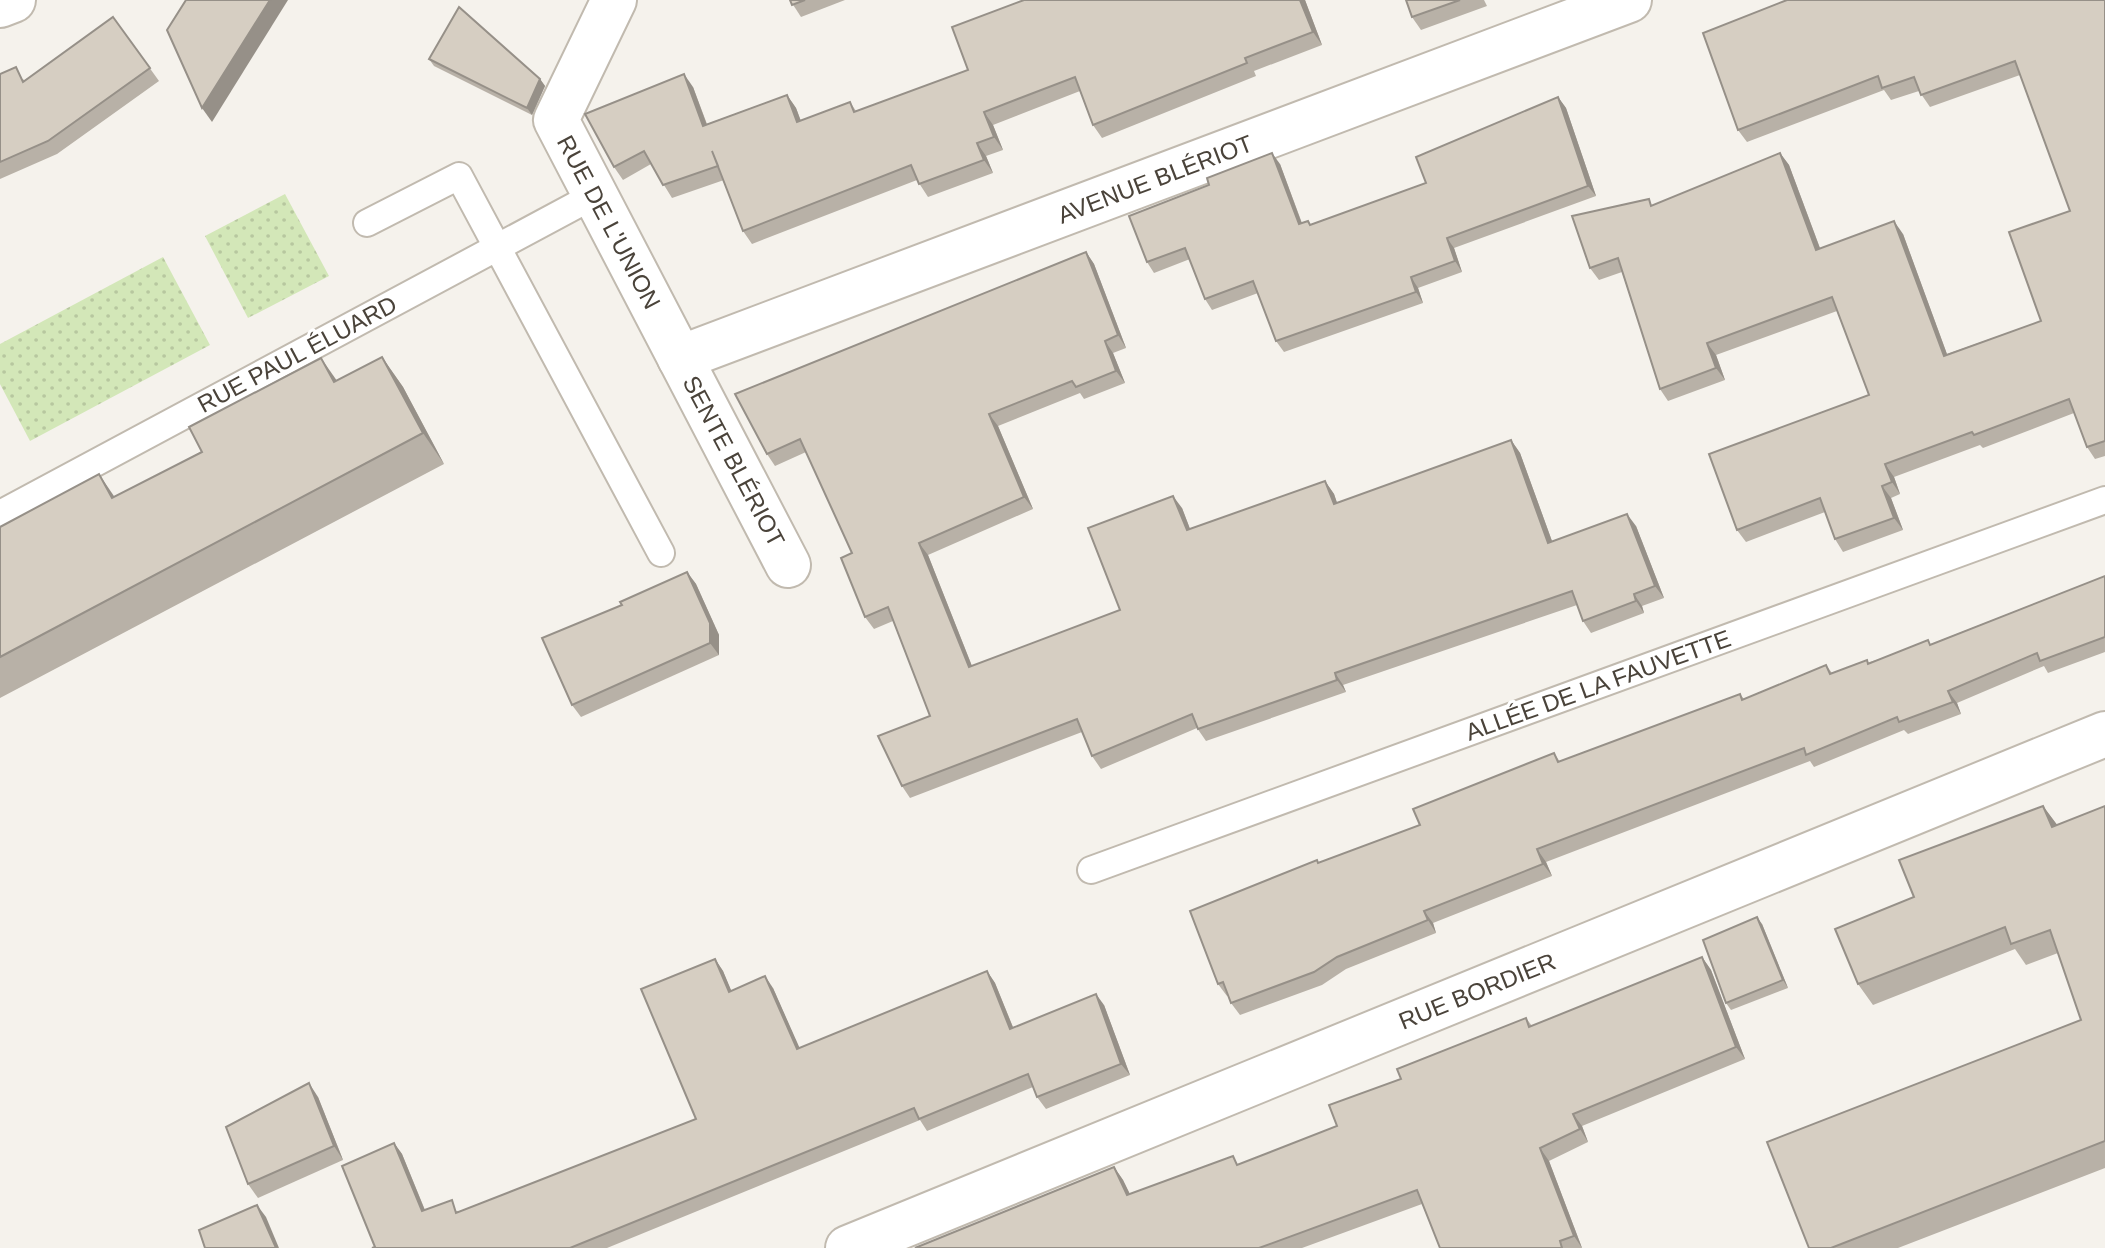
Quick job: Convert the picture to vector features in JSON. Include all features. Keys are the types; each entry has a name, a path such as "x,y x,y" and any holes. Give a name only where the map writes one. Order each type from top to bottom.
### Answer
{"street":[{"path":"0,5 13,0"},
{"name":"RUE DE L'UNION","path":"614,0 556,120 680,358"},
{"name":"AVENUE BLÉRIOT","path":"680,358 1629,0"},
{"name":"SENTE BLÉRIOT","path":"680,358 788,565"},
{"name":"RUE BORDIER","path":"848,1248 2105,734"}],"lane":[{"path":"367,223 459,176 661,553"},
{"name":"RUE PAUL ÉLUARD","path":"0,514 595,195"},
{"name":"ALLÉE DE LA FAUVETTE","path":"1091,870 2105,500"}],"green space":[{"path":"285,194 329,276 248,318 205,236"},
{"path":"163,257 210,345 30,441 0,384 0,344"}],"building":[{"path":"186,0 270,0 202,108 167,30"},
{"path":"1024,0 1300,0 1313,32 1245,58 1247,63 1093,125 1075,77 984,112 994,137 977,143 984,160 919,184 911,165 743,231 718,166 663,185 644,151 614,167 585,114 684,74 703,126 787,95 797,122 850,102 854,112 968,70 952,27"},
{"path":"1406,0 1460,0 1412,17"},
{"path":"1787,0 2105,0 2105,441 2087,447 2069,399 1885,464 1892,482 1882,486 1894,518 1835,539 1820,498 1737,530 1709,454 1869,395 1832,297 1707,343 1716,368 1660,389 1618,258 1590,268 1572,216 1649,199 1651,206 1780,153 1816,250 1894,221 1944,356 2041,321 2009,232 2070,211 2015,61 1921,95 1914,77 1882,88 1878,76 1738,130 1703,33"},
{"path":"459,7 540,79 527,108 429,59"},
{"path":"113,17 150,68 48,141 0,162 0,74 16,67 23,82"},
{"path":"1558,97 1588,186 1447,238 1455,261 1411,277 1416,292 1276,341 1253,281 1205,299 1185,248 1147,262 1129,216 1209,185 1207,178 1272,153 1299,224 1308,221 1310,225 1426,183 1416,157"},
{"path":"1086,252 1118,335 1105,341 1116,371 1076,387 1072,381 989,414 1024,497 919,543 969,667 1120,610 1088,528 1173,496 1187,530 1325,481 1334,504 1511,440 1548,543 1627,514 1655,586 1634,594 1636,601 1583,621 1572,591 1335,673 1337,680 1198,729 1192,714 1092,756 1077,719 902,786 878,736 930,716 888,607 865,617 841,558 852,553 800,439 767,454 735,394"},
{"path":"382,357 423,433 0,657 0,527 99,474 112,498 202,452 189,427 321,358 334,382"},
{"path":"687,572 710,623 710,643 572,705 542,638 622,605 620,602"},
{"path":"2105,576 2105,637 2040,661 2037,653 1948,691 1953,702 1899,722 1897,717 1806,755 1804,748 1537,849 1543,864 1424,911 1428,920 1337,957 1314,972 1231,1003 1223,982 1218,984 1190,911 1317,860 1318,863 1420,825 1413,809 1554,753 1558,762 1740,694 1742,700 1826,665 1830,674 1867,660 1868,664 1928,640 1930,645"},
{"path":"2043,806 2052,827 2105,806 2105,1141 1831,1248 1809,1248 1767,1142 2081,1020 2050,930 2011,944 2005,927 1858,984 1835,929 1914,897 1899,860"},
{"path":"1757,917 1783,980 1726,1003 1703,940"},
{"path":"1702,957 1736,1047 1573,1114 1580,1129 1540,1148 1574,1236 1560,1241 1562,1248 1440,1248 1417,1190 1259,1248 915,1248 1114,1167 1127,1195 1233,1156 1237,1165 1337,1126 1329,1105 1401,1079 1397,1069 1526,1018 1529,1027"},
{"path":"715,959 729,992 765,976 797,1049 987,971 1010,1029 1096,994 1121,1064 1037,1097 1028,1074 919,1119 914,1108 570,1248 372,1248 375,1247 342,1166 394,1143 422,1211 452,1200 456,1213 696,1119 641,989"},
{"path":"309,1083 334,1146 248,1184 226,1127"},
{"path":"257,1205 276,1248 205,1248 199,1230"}]}
